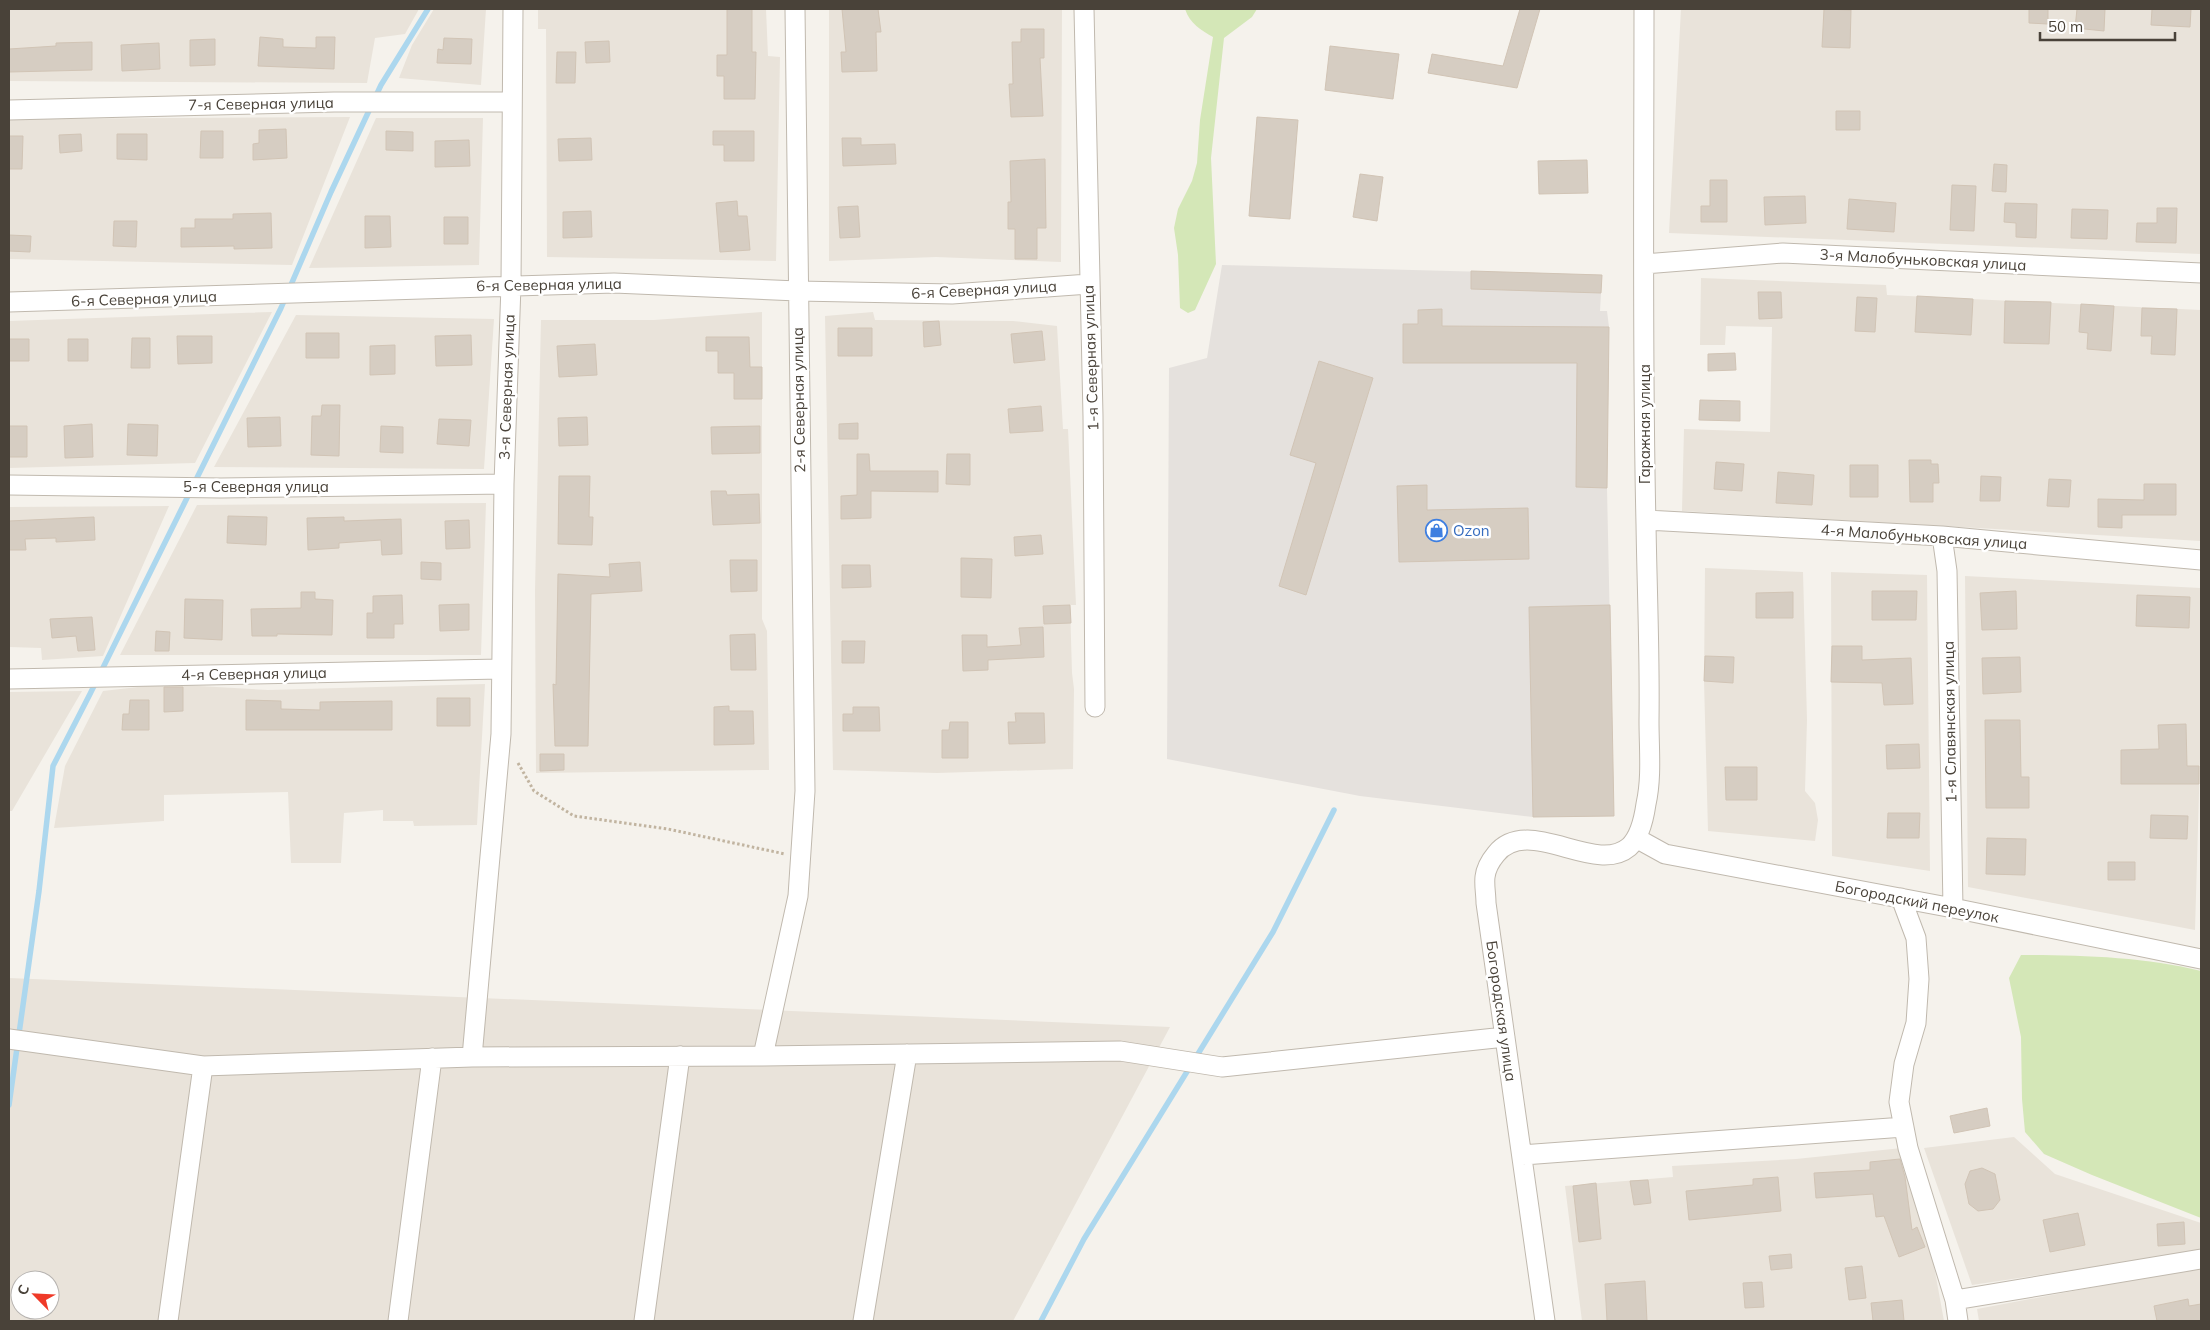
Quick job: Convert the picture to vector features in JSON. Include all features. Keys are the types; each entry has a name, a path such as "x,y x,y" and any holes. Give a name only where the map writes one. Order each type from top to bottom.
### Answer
{"street":[{"name":"3-я Северная улица","path":"472,1057 501,734 500,669 504,484 511,285 513,9"},
{"name":"2-я Северная улица","path":"763,1056 798,896 805,791 796,9"},
{"name":"1-я Северная улица","path":"1084,9 1089,284 1094,416 1095,707"},
{"name":"Гаражная улица","path":"1636,838 1647,803 1649,781 1644,264 1644,9"},
{"name":"7-я Северная улица","path":"9,110 334,102 512,102"},
{"name":"3-я Малобуньковская улица","path":"1644,264 1783,253 2201,273"},
{"name":"6-я Северная улица","path":"9,302 614,283 798,291 952,294 1089,284"},
{"name":"5-я Северная улица","path":"9,485 221,488 504,484"},
{"name":"4-я Малобуньковская улица","path":"1646,520 1942,536 2201,560"},
{"name":"1-я Славянская улица","path":"1942,536 1947,571 1954,908"},
{"name":"4-я Северная улица","path":"9,679 500,669"},
{"name":"Богородский переулок","path":"1636,838 1665,854 1954,908 2201,958"},
{"name":"Богородская улица","path":"1545,1321 1486,903 1485,876 1488,864 1506,844 1515,841 1527,840 1594,854 1613,854 1628,848 1636,838"},
{"path":"1901,898 1916,938 1919,979 1916,1023 1904,1064 1899,1102 1908,1148 1955,1300 1958,1321"},
{"path":"9,1039 203,1066 472,1057 763,1056 1120,1051 1222,1067 1505,1038"},
{"path":"864,1321 907,1054"},
{"path":"644,1321 680,1056"},
{"path":"398,1321 432,1058"},
{"path":"168,1321 203,1066"},
{"path":"1522,1155 1904,1127"},
{"path":"1955,1300 2201,1259"}],"path":[{"path":"515,759 534,791 574,816 668,829 801,858"}],"shaded area":[{"path":"9,9 419,9 405,34 375,38 367,83 9,81"},
{"path":"434,9 486,9 481,85 399,78 412,45"},
{"path":"538,9 766,9 768,56 780,57 776,261 547,257 546,29 538,29"},
{"path":"829,9 1062,9 1061,262 936,257 829,261"},
{"path":"1681,9 2201,9 2201,254 1669,233"},
{"path":"350,117 292,265 9,259 9,119"},
{"path":"376,118 483,118 479,265 309,268"},
{"path":"1222,265 1602,275 1600,311 1607,311 1609,327 1607,488 1614,816 1533,817 1360,796 1167,759 1169,368 1207,358"},
{"path":"1701,278 1886,285 1887,295 2201,310 2201,541 1682,511 1684,429 1770,432 1772,327 1726,326 1725,345 1700,345"},
{"path":"272,312 195,463 9,468 9,321"},
{"path":"762,312 762,619 767,631 769,770 536,773 535,591 541,320 654,320"},
{"path":"873,312 875,320 1013,321 1057,326 1063,429 1068,429 1076,605 1070,605 1074,689 1073,769 937,773 833,770 825,316"},
{"path":"296,315 494,319 484,469 214,467"},
{"path":"486,503 481,655 120,655 197,505"},
{"path":"169,506 103,656 42,660 41,648 9,647 9,507"},
{"path":"1705,568 1803,572 1807,720 1805,791 1815,803 1818,820 1815,841 1708,831 1704,681"},
{"path":"1831,572 1927,575 1930,871 1832,856"},
{"path":"1965,576 2201,588 2201,724 2195,930 1968,887"},
{"path":"164,684 268,690 485,684 477,825 414,826 413,821 383,821 383,810 344,813 341,863 291,863 288,792 164,795 164,821 54,828 65,766 103,691"},
{"path":"82,691 12,811 9,811 9,692"},
{"path":"9,978 1170,1027 1013,1321 9,1321"},
{"path":"2014,1137 2055,1174 2201,1223 2201,1251 1972,1285 1924,1148"},
{"path":"1902,1148 1934,1266 1944,1321 1582,1321 1565,1186 1673,1177 1672,1166 1796,1159"},
{"path":"2201,1267 2201,1321 1979,1321 1977,1309"}],"green space":[{"path":"1185,9 1257,9 1252,17 1224,38 1211,158 1216,264 1195,310 1188,313 1180,308 1178,255 1174,228 1178,209 1192,181 1197,163 1200,120 1213,37 1193,23"},
{"path":"2021,955 2089,956 2135,960 2201,971 2201,1218 2044,1154 2025,1132 2022,1099 2021,1037 2009,978"}],"building":[{"path":"727,9 752,9 752,52 756,52 755,99 724,99 724,76 717,76 717,55 727,55"},
{"path":"842,9 878,9 881,32 876,32 877,71 842,72 841,52 846,52"},
{"path":"1520,9 1540,9 1517,88 1428,73 1432,54 1503,66"},
{"path":"1824,9 1851,10 1850,48 1822,47"},
{"path":"2029,9 2048,9 2048,24 2029,23"},
{"path":"2077,9 2105,9 2104,31 2075,28"},
{"path":"2152,9 2191,9 2190,27 2151,25"},
{"path":"1021,29 1044,29 1044,58 1040,58 1043,116 1011,117 1009,84 1013,84 1012,42 1021,42"},
{"path":"260,37 283,39 283,47 316,48 316,37 335,37 334,69 258,66"},
{"path":"444,38 472,39 471,64 437,63 438,49 443,50"},
{"path":"215,39 215,65 190,66 190,40"},
{"path":"609,41 610,62 586,63 585,42"},
{"path":"92,42 92,70 9,72 9,49 56,46 56,43"},
{"path":"159,43 160,69 122,71 121,45"},
{"path":"1330,46 1399,54 1393,99 1325,90"},
{"path":"557,52 576,52 575,83 556,83"},
{"path":"1836,111 1860,111 1860,130 1836,130"},
{"path":"1257,117 1298,120 1290,219 1249,216"},
{"path":"286,129 287,158 253,160 253,144 259,143 259,130"},
{"path":"201,131 223,131 223,158 200,158"},
{"path":"386,131 413,132 413,151 386,150"},
{"path":"713,131 754,131 754,161 724,161 724,145 713,145"},
{"path":"81,134 82,151 60,153 59,135"},
{"path":"117,134 147,134 147,160 117,159"},
{"path":"9,136 23,136 22,169 9,169"},
{"path":"591,138 592,160 559,161 558,139"},
{"path":"842,138 861,138 861,145 895,144 896,164 843,166"},
{"path":"469,140 470,166 435,167 435,141"},
{"path":"1045,159 1046,228 1037,228 1037,259 1015,259 1015,229 1008,229 1008,202 1011,202 1010,161"},
{"path":"1587,160 1588,193 1539,194 1538,161"},
{"path":"1994,164 2007,165 2006,192 1992,191"},
{"path":"1360,174 1383,177 1377,221 1353,217"},
{"path":"1710,180 1727,180 1727,222 1701,222 1701,206 1710,206"},
{"path":"1952,185 1976,186 1974,231 1950,230"},
{"path":"1805,196 1806,223 1765,225 1764,197"},
{"path":"1849,199 1896,203 1894,232 1847,229"},
{"path":"737,201 738,216 747,216 750,250 720,252 716,203"},
{"path":"2005,203 2037,204 2036,238 2016,237 2016,223 2004,222"},
{"path":"858,206 860,237 840,238 838,207"},
{"path":"2157,208 2177,208 2176,243 2136,242 2137,223 2157,223"},
{"path":"2072,209 2108,210 2107,239 2071,238"},
{"path":"591,211 592,237 563,238 563,212"},
{"path":"271,213 272,248 234,249 234,246 181,247 181,228 195,228 195,219 233,219 233,214"},
{"path":"365,216 390,216 391,247 365,248"},
{"path":"444,217 468,217 468,244 444,244"},
{"path":"114,221 137,221 136,247 113,246"},
{"path":"9,235 31,236 30,252 9,251"},
{"path":"1471,271 1602,275 1601,293 1471,289"},
{"path":"1758,292 1781,292 1782,318 1759,319"},
{"path":"1917,296 1973,299 1971,335 1915,332"},
{"path":"1857,297 1877,298 1875,332 1855,331"},
{"path":"2005,301 2051,302 2049,344 2004,343"},
{"path":"2081,304 2114,306 2111,351 2087,349 2088,333 2079,332"},
{"path":"2142,308 2177,309 2175,355 2151,354 2152,336 2141,336"},
{"path":"1442,309 1442,326 1609,327 1607,488 1576,487 1577,363 1403,363 1403,324 1418,324 1418,310"},
{"path":"939,321 941,345 924,347 923,322"},
{"path":"838,328 872,328 872,356 838,356"},
{"path":"1042,331 1045,360 1014,363 1011,334"},
{"path":"306,333 339,333 339,358 306,358"},
{"path":"471,335 472,365 436,366 435,336"},
{"path":"177,336 212,336 212,363 178,364"},
{"path":"706,337 749,337 750,367 762,367 762,399 734,399 734,373 718,373 718,351 706,351"},
{"path":"132,338 150,338 150,368 131,368"},
{"path":"9,339 29,339 29,361 9,361"},
{"path":"68,339 88,339 88,361 68,361"},
{"path":"595,344 597,375 559,377 557,346"},
{"path":"395,345 395,374 370,375 370,346"},
{"path":"1735,353 1736,370 1708,371 1708,354"},
{"path":"1319,361 1373,378 1306,595 1279,586 1316,463 1290,455"},
{"path":"1700,400 1740,401 1740,421 1699,420"},
{"path":"322,405 340,405 339,456 311,455 312,416 321,416"},
{"path":"1041,406 1043,431 1010,433 1008,409"},
{"path":"280,417 281,446 248,447 247,418"},
{"path":"587,417 588,445 559,446 558,418"},
{"path":"439,419 471,420 469,446 437,444"},
{"path":"858,423 858,439 839,439 839,424"},
{"path":"92,424 93,457 65,458 64,426"},
{"path":"128,424 158,425 157,456 127,455"},
{"path":"9,426 27,426 27,457 9,457"},
{"path":"381,426 403,427 403,453 380,452"},
{"path":"760,426 760,453 712,454 711,427"},
{"path":"857,454 869,454 870,471 938,471 938,492 871,491 871,518 841,519 841,496 857,495"},
{"path":"947,454 970,454 970,485 946,484"},
{"path":"1909,460 1931,460 1931,464 1938,464 1939,483 1933,483 1933,502 1910,502"},
{"path":"1716,462 1744,464 1742,491 1714,489"},
{"path":"1850,465 1878,465 1878,497 1850,497"},
{"path":"1778,472 1814,475 1812,505 1776,503"},
{"path":"559,476 590,476 589,517 593,517 592,545 558,544"},
{"path":"1981,476 2001,477 2000,501 1980,501"},
{"path":"2049,479 2071,480 2069,507 2047,506"},
{"path":"2144,484 2176,484 2176,515 2122,515 2122,528 2098,527 2098,499 2144,500"},
{"path":"1427,485 1427,510 1528,508 1529,559 1399,562 1397,486"},
{"path":"711,491 726,491 727,495 759,494 760,523 713,525"},
{"path":"228,516 267,517 266,545 227,543"},
{"path":"94,517 95,540 56,542 56,538 25,539 26,550 9,550 9,521"},
{"path":"344,517 344,521 401,519 402,554 382,555 381,540 339,543 339,548 308,550 307,518"},
{"path":"469,520 470,548 446,549 445,521"},
{"path":"1041,535 1043,554 1015,556 1014,537"},
{"path":"961,558 992,559 991,598 961,597"},
{"path":"730,560 757,560 757,591 731,592"},
{"path":"421,562 441,563 441,580 421,579"},
{"path":"640,562 642,591 591,594 588,746 555,746 553,684 556,685 558,574 610,577 609,564"},
{"path":"842,565 870,565 871,587 842,588"},
{"path":"1872,591 1917,591 1916,620 1872,620"},
{"path":"2016,591 2017,629 1982,630 1980,593"},
{"path":"301,592 315,592 315,599 333,600 332,635 277,634 277,636 252,636 251,609 301,608"},
{"path":"1793,592 1793,618 1756,618 1756,593"},
{"path":"402,595 403,624 394,624 394,638 367,638 367,613 373,613 373,596"},
{"path":"2137,595 2190,597 2189,628 2136,626"},
{"path":"185,599 223,600 222,640 184,638"},
{"path":"469,604 469,630 440,631 439,605"},
{"path":"1070,605 1071,623 1044,624 1043,606"},
{"path":"1610,605 1614,816 1533,817 1529,607"},
{"path":"92,617 95,650 78,651 76,636 52,638 50,619"},
{"path":"1043,627 1044,657 988,660 988,670 963,671 962,635 987,635 987,647 1021,645 1019,628"},
{"path":"156,631 170,632 169,651 155,651"},
{"path":"755,634 756,670 731,670 730,635"},
{"path":"842,641 865,641 864,663 842,663"},
{"path":"1832,646 1862,646 1862,660 1911,658 1913,704 1884,705 1882,683 1831,682"},
{"path":"1705,656 1734,657 1733,683 1704,681"},
{"path":"2020,657 2021,692 1983,694 1982,658"},
{"path":"164,687 183,687 183,711 164,712"},
{"path":"437,698 470,698 470,726 437,726"},
{"path":"130,700 149,700 149,730 122,730 123,714 129,714"},
{"path":"246,700 281,701 281,709 320,710 320,702 392,701 392,730 246,730"},
{"path":"729,706 729,711 753,711 754,744 714,745 714,707"},
{"path":"853,707 879,707 880,731 843,731 843,714 853,714"},
{"path":"1015,713 1044,713 1045,743 1009,744 1008,722 1016,722"},
{"path":"1985,720 2020,720 2021,777 2029,777 2029,808 1986,808"},
{"path":"950,722 968,722 968,758 942,758 942,730 949,730"},
{"path":"2186,724 2187,766 2199,766 2199,784 2121,784 2121,750 2159,749 2158,725"},
{"path":"1919,744 1920,768 1887,769 1886,745"},
{"path":"540,754 564,754 564,770 540,771"},
{"path":"1725,767 1757,767 1757,800 1726,800"},
{"path":"1888,813 1920,813 1919,838 1887,838"},
{"path":"2151,815 2188,816 2187,839 2150,838"},
{"path":"1987,838 2026,839 2025,875 1986,874"},
{"path":"2108,862 2135,862 2135,880 2108,880"},
{"path":"1987,1108 1990,1126 1954,1133 1950,1116"},
{"path":"1900,1159 1905,1177 1912,1230 1917,1227 1925,1247 1899,1257 1884,1216 1876,1217 1873,1194 1816,1198 1814,1173 1870,1170 1870,1162"},
{"path":"1982,1168 1995,1174 2000,1200 1993,1209 1978,1211 1969,1204 1965,1184 1970,1171"},
{"path":"1778,1177 1781,1211 1689,1220 1686,1191 1753,1185 1753,1179"},
{"path":"1648,1180 1651,1203 1634,1205 1630,1181"},
{"path":"1596,1183 1601,1239 1579,1242 1573,1186"},
{"path":"2078,1213 2085,1245 2050,1252 2043,1220"},
{"path":"2184,1222 2185,1244 2158,1246 2157,1224"},
{"path":"1791,1254 1792,1268 1771,1270 1769,1256"},
{"path":"1862,1266 1866,1298 1849,1300 1845,1268"},
{"path":"1645,1281 1647,1321 1607,1321 1605,1284"},
{"path":"1762,1282 1764,1307 1745,1308 1743,1283"},
{"path":"2188,1299 2189,1306 2201,1304 2201,1321 2157,1321 2154,1306"},
{"path":"1902,1300 1904,1321 1873,1321 1871,1303"}],"waterway":[{"path":"9,1105 39,891 53,766 281,308 331,192 381,85 428,9"},
{"path":"1041,1321 1084,1239 1273,932 1334,810"}],"place":[{"name":"Ozon","path":"1437,531"}]}
